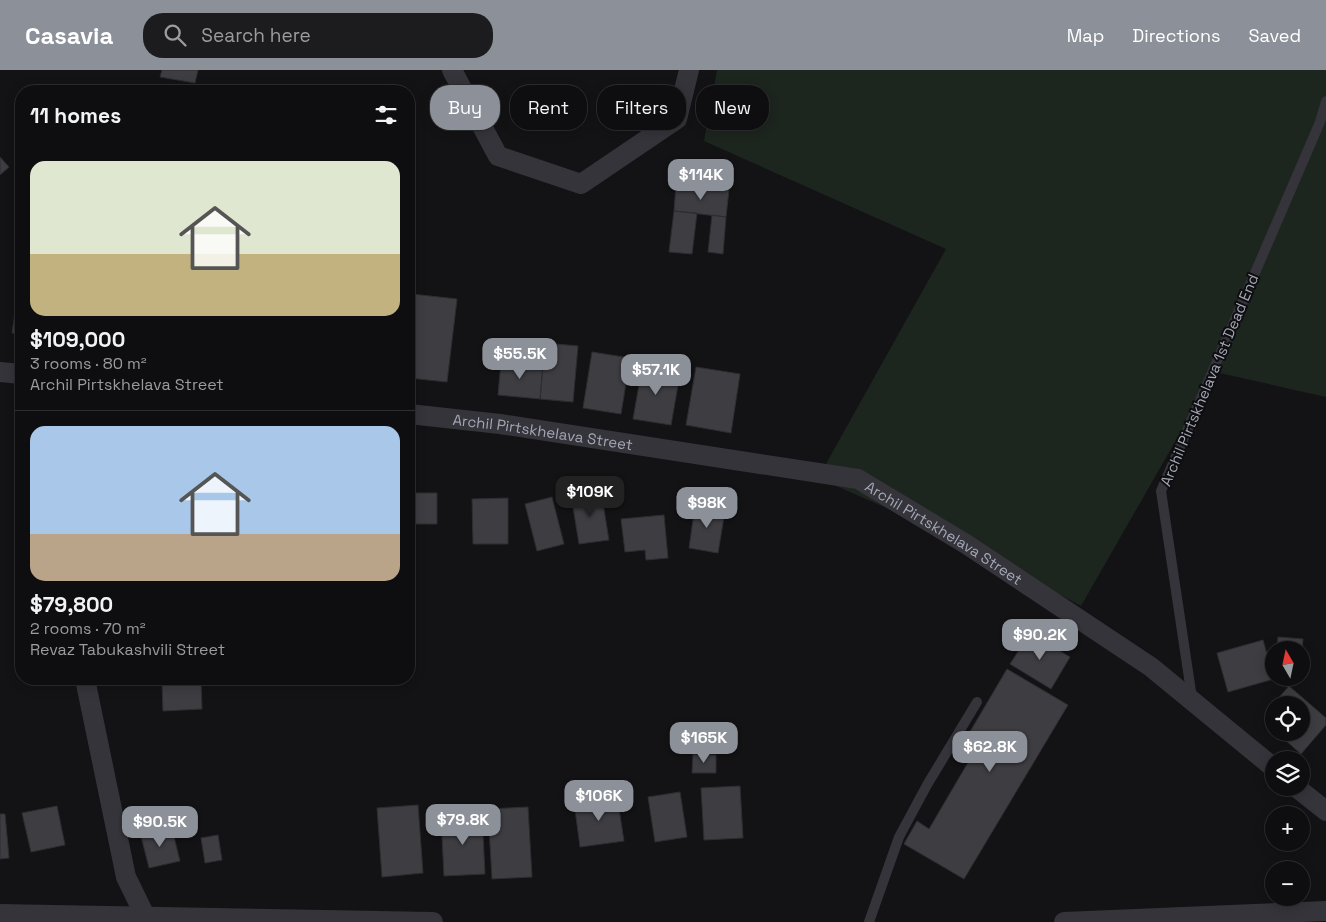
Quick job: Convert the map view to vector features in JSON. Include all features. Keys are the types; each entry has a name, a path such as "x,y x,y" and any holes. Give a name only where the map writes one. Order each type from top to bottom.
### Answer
{"street":[{"path":"452,70 498,156 581,184 677,119 690,70"},
{"path":"0,372 15,373"},
{"name":"Archil Pirtskhelava Street","path":"415,415 500,424 858,479 966,544 1152,666 1192,702 1265,761"},
{"path":"86,685 126,877 146,919"},
{"path":"1307,796 1326,811"},
{"path":"1064,922 1326,911"},
{"path":"0,914 146,919 433,922"}],"lane":[{"name":"Archil Pirtskhelava 1st Dead End","path":"1192,702 1161,491 1320,122 1326,101"},
{"path":"869,922 899,837 977,702"}],"shaded area":[{"path":"717,70 1326,70 1326,397 1215,372 1081,606 955,538 818,478 946,249 704,141 706,130 769,130 769,85 714,85"}],"building":[{"path":"162,70 198,70 195,83 160,77"},
{"path":"0,157 9,167 0,175"},
{"path":"676,185 729,190 726,217 674,211"},
{"path":"674,211 697,213 692,254 669,252"},
{"path":"712,215 726,217 723,254 708,252"},
{"path":"415,294 457,299 447,382 415,379"},
{"path":"15,313 15,333 12,333"},
{"path":"545,343 578,346 573,402 540,399"},
{"path":"592,352 630,358 621,414 583,408"},
{"path":"501,362 543,366 540,399 498,395"},
{"path":"696,367 740,374 731,433 686,425"},
{"path":"642,368 680,374 671,425 633,419"},
{"path":"601,491 609,540 579,544 571,495"},
{"path":"415,493 437,493 437,524 415,524"},
{"path":"552,497 564,544 537,551 525,504"},
{"path":"508,498 508,544 473,544 472,499"},
{"path":"695,506 725,511 718,553 689,548"},
{"path":"664,515 668,558 646,560 645,550 625,552 621,519"},
{"path":"1030,633 1070,657 1051,689 1010,664"},
{"path":"1278,637 1303,639 1303,641 1278,641"},
{"path":"1263,640 1265,647 1265,682 1228,692 1217,653"},
{"path":"1007,669 1068,705 964,879 904,844 917,821 929,829 973,754 961,747"},
{"path":"162,685 201,685 202,709 163,711"},
{"path":"1289,686 1301,696 1280,696"},
{"path":"1310,704 1326,718 1326,725 1304,751 1298,751 1286,741 1310,741"},
{"path":"693,754 716,755 716,773 692,773"},
{"path":"740,786 743,838 704,840 701,788"},
{"path":"680,792 687,837 655,842 648,797"},
{"path":"617,796 624,841 580,847 574,802"},
{"path":"418,805 423,873 382,877 377,808"},
{"path":"57,806 65,845 31,852 22,813"},
{"path":"528,807 532,877 492,879 488,809"},
{"path":"0,814 5,814 9,858 0,859"},
{"path":"482,815 485,874 444,876 441,817"},
{"path":"172,829 180,861 149,868 141,836"},
{"path":"218,835 222,860 205,863 201,838"}]}
